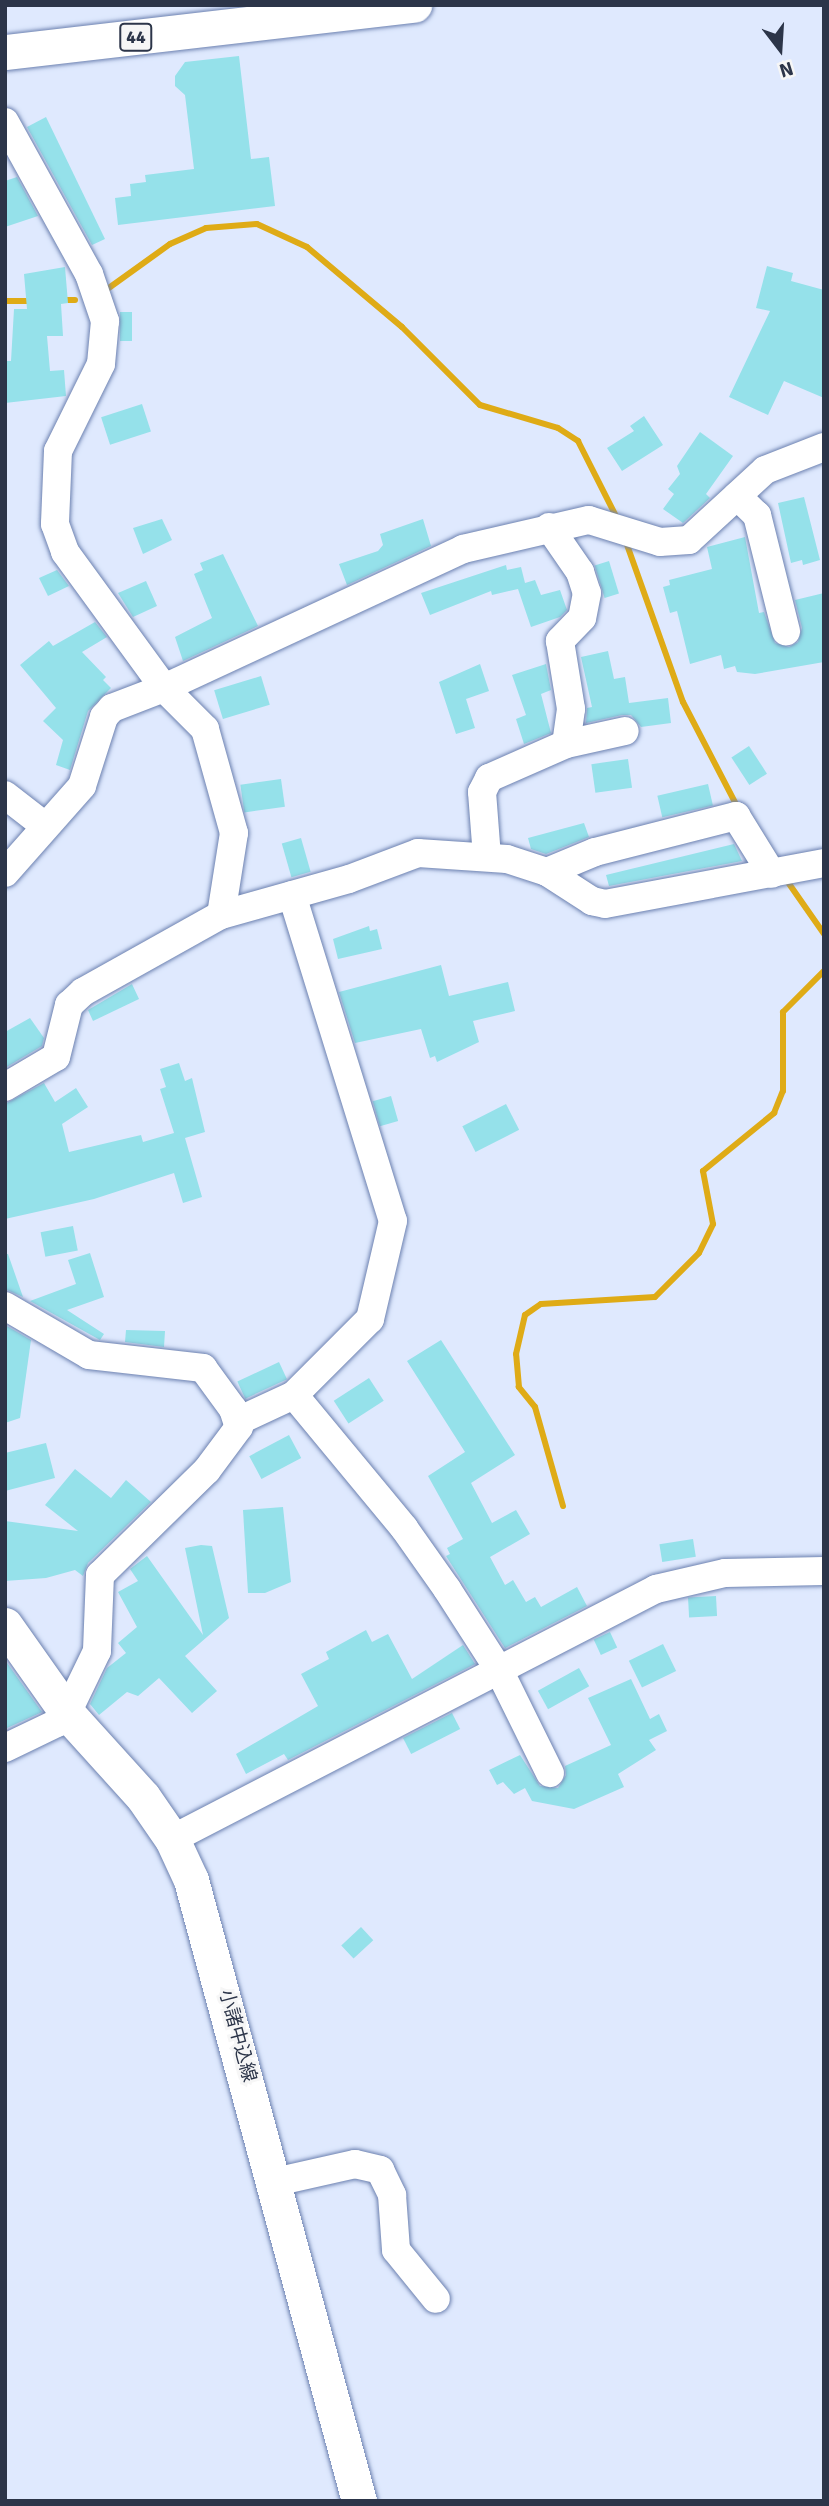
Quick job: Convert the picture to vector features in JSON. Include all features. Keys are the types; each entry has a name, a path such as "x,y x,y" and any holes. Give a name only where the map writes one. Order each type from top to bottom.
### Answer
{"main road":[{"name":"44","path":"5,52 414,5"},
{"name":"小諸中込線","path":"5,1625 66,1713 116,1764 172,1839 211,1941 359,2501"}],"street":[{"path":"5,121 89,274 105,321 101,364 58,451 55,524 65,552 164,688 205,729 234,833 221,915"},
{"path":"5,873 82,786 104,717 112,708 164,688 463,549 589,520 660,542 689,540 778,463 824,447"},
{"path":"737,496 757,514 786,631"},
{"path":"550,527 580,572 587,593 582,618 560,641 571,709 566,744"},
{"path":"487,857 484,784 498,771 566,744 625,731"},
{"path":"5,795 44,826"},
{"path":"547,872 595,852 736,816 777,873"},
{"path":"5,1087 56,1057 69,1004 83,992 221,915 292,895 418,853 487,857 547,872 592,901 605,904 824,863"},
{"path":"5,1748 57,1723 66,1713 97,1651 100,1574 207,1470 232,1441 238,1421 294,1395 370,1319 393,1221 391,1209 292,895"},
{"path":"5,1306 89,1355 203,1368 238,1421"},
{"path":"294,1395 404,1528 499,1670 550,1773"},
{"path":"172,1839 671,1584 725,1573 824,1572"},
{"path":"275,2182 355,2164 380,2170 392,2195 396,2250 436,2299"}],"building":[{"path":"239,56 251,159 269,157 275,206 118,225 115,198 131,196 130,184 146,182 145,175 194,169 185,95 175,86 175,76 185,62"},
{"path":"46,117 105,239 92,245 27,127"},
{"path":"17,177 38,216 5,227 5,181"},
{"path":"767,266 793,273 791,281 824,290 824,398 784,381 768,415 729,397 770,311 756,308"},
{"path":"65,267 68,303 61,304 63,336 47,336 50,371 64,370 66,396 5,403 5,361 11,361 14,309 27,309 24,274"},
{"path":"120,312 132,312 132,341 120,341"},
{"path":"142,404 151,432 110,445 101,417"},
{"path":"644,416 663,445 622,471 607,448 634,431 630,426"},
{"path":"700,432 733,456 706,494 710,498 683,523 663,509 674,494 668,489 680,474 677,466"},
{"path":"804,497 820,560 803,565 802,560 791,563 778,503"},
{"path":"162,519 172,540 143,554 133,528"},
{"path":"423,519 431,546 347,585 339,564 378,551 383,545 380,534"},
{"path":"745,537 759,613 764,612 775,643 789,647 798,642 802,628 795,600 824,593 824,662 755,674 737,672 735,666 724,669 721,655 690,664 677,611 670,613 663,587 670,585 669,580 712,569 707,547"},
{"path":"223,554 258,626 183,661 175,637 212,618 194,574 203,570 200,563"},
{"path":"609,561 619,594 605,598 595,565"},
{"path":"506,565 507,570 521,567 525,583 535,580 541,595 560,590 567,610 560,617 531,627 518,589 492,595 491,591 430,615 421,593"},
{"path":"57,570 69,586 48,596 39,578"},
{"path":"146,581 157,606 133,617 118,593"},
{"path":"95,622 107,637 82,652 106,677 103,680 111,688 88,711 70,770 56,765 63,740 43,721 56,708 20,665 49,641 53,646"},
{"path":"608,651 614,679 625,677 629,703 668,698 671,723 641,727 631,715 622,715 586,723 587,708 592,707 581,657"},
{"path":"480,664 489,691 466,699 475,728 456,734 439,682"},
{"path":"546,664 551,690 541,694 551,733 524,744 516,719 526,715 512,675"},
{"path":"261,676 270,705 223,719 214,690"},
{"path":"749,746 767,774 749,785 731,757"},
{"path":"628,759 632,788 595,793 591,764"},
{"path":"281,779 285,807 244,812 240,785"},
{"path":"708,784 713,805 662,817 657,796"},
{"path":"584,823 589,837 546,854 531,849 528,838"},
{"path":"301,838 311,872 291,877 282,844"},
{"path":"734,844 742,861 609,886 606,875"},
{"path":"369,926 370,931 377,929 382,949 338,959 333,939"},
{"path":"441,965 449,996 508,982 515,1011 473,1021 479,1042 437,1062 435,1056 430,1058 421,1029 355,1043 339,992"},
{"path":"132,984 139,999 93,1021 88,1010"},
{"path":"30,1018 44,1038 42,1046 5,1068 5,1032"},
{"path":"179,1063 185,1081 192,1078 205,1132 185,1138 202,1197 183,1203 174,1173 94,1199 5,1219 5,1104 44,1083 55,1102 76,1088 88,1107 62,1124 69,1152 141,1135 143,1142 174,1133 160,1089 166,1087 160,1069"},
{"path":"391,1096 398,1121 380,1126 373,1101"},
{"path":"506,1104 519,1130 476,1152 462,1126"},
{"path":"73,1226 78,1251 45,1257 41,1232"},
{"path":"90,1253 104,1297 67,1310 104,1334 100,1340 30,1301 76,1284 68,1260"},
{"path":"5,1254 8,1254 23,1297 5,1289"},
{"path":"5,1325 31,1340 20,1418 5,1423"},
{"path":"126,1330 165,1331 164,1347 125,1342"},
{"path":"441,1340 515,1455 471,1483 492,1523 516,1510 530,1534 490,1557 505,1585 513,1580 526,1602 535,1597 541,1607 577,1587 587,1606 505,1648 446,1556 450,1554 447,1548 463,1539 428,1476 465,1452 407,1361"},
{"path":"279,1362 287,1379 245,1399 237,1381"},
{"path":"369,1378 384,1401 348,1424 334,1401"},
{"path":"289,1435 301,1458 261,1479 249,1456"},
{"path":"46,1443 55,1478 5,1491 5,1453"},
{"path":"75,1469 111,1498 126,1480 151,1502 88,1563 83,1576 75,1570 46,1578 5,1581 5,1521 78,1531 45,1505"},
{"path":"283,1507 291,1582 265,1593 248,1593 243,1510"},
{"path":"693,1539 696,1557 662,1562 659,1544"},
{"path":"212,1546 229,1618 185,1656 217,1691 192,1713 159,1678 138,1696 127,1692 99,1715 90,1704 107,1668 126,1653 118,1643 137,1627 118,1592 138,1581 130,1569 147,1556 203,1635 185,1548"},
{"path":"716,1596 717,1616 689,1617 688,1597"},
{"path":"366,1630 372,1642 388,1634 412,1679 463,1645 475,1664 288,1760 284,1754 246,1774 236,1754 318,1706 301,1674 329,1659 326,1652"},
{"path":"610,1632 617,1647 601,1655 594,1640"},
{"path":"663,1644 676,1671 642,1688 629,1661"},
{"path":"5,1660 42,1712 5,1729"},
{"path":"579,1668 589,1686 548,1709 538,1691"},
{"path":"631,1679 650,1719 659,1714 667,1731 649,1740 656,1750 618,1774 624,1787 574,1809 532,1801 525,1788 514,1794 503,1782 497,1785 489,1770 520,1755 540,1786 558,1788 566,1775 565,1766 611,1745 588,1698"},
{"path":"452,1713 460,1729 411,1754 403,1738"},
{"path":"361,1927 373,1940 354,1959 341,1945"}],"waterway":[{"path":"106,290 170,244 206,228 257,224 307,247 402,327 480,405 558,428 578,441 619,522"},
{"path":"59,300 75,300"},
{"path":"5,301 34,301"},
{"path":"626,542 683,702 738,808"},
{"path":"785,878 824,934"},
{"path":"563,1506 535,1407 519,1387 516,1354 525,1315 541,1304 655,1297 699,1253 713,1224 703,1171 774,1113 783,1091 783,1012 824,971"}]}
